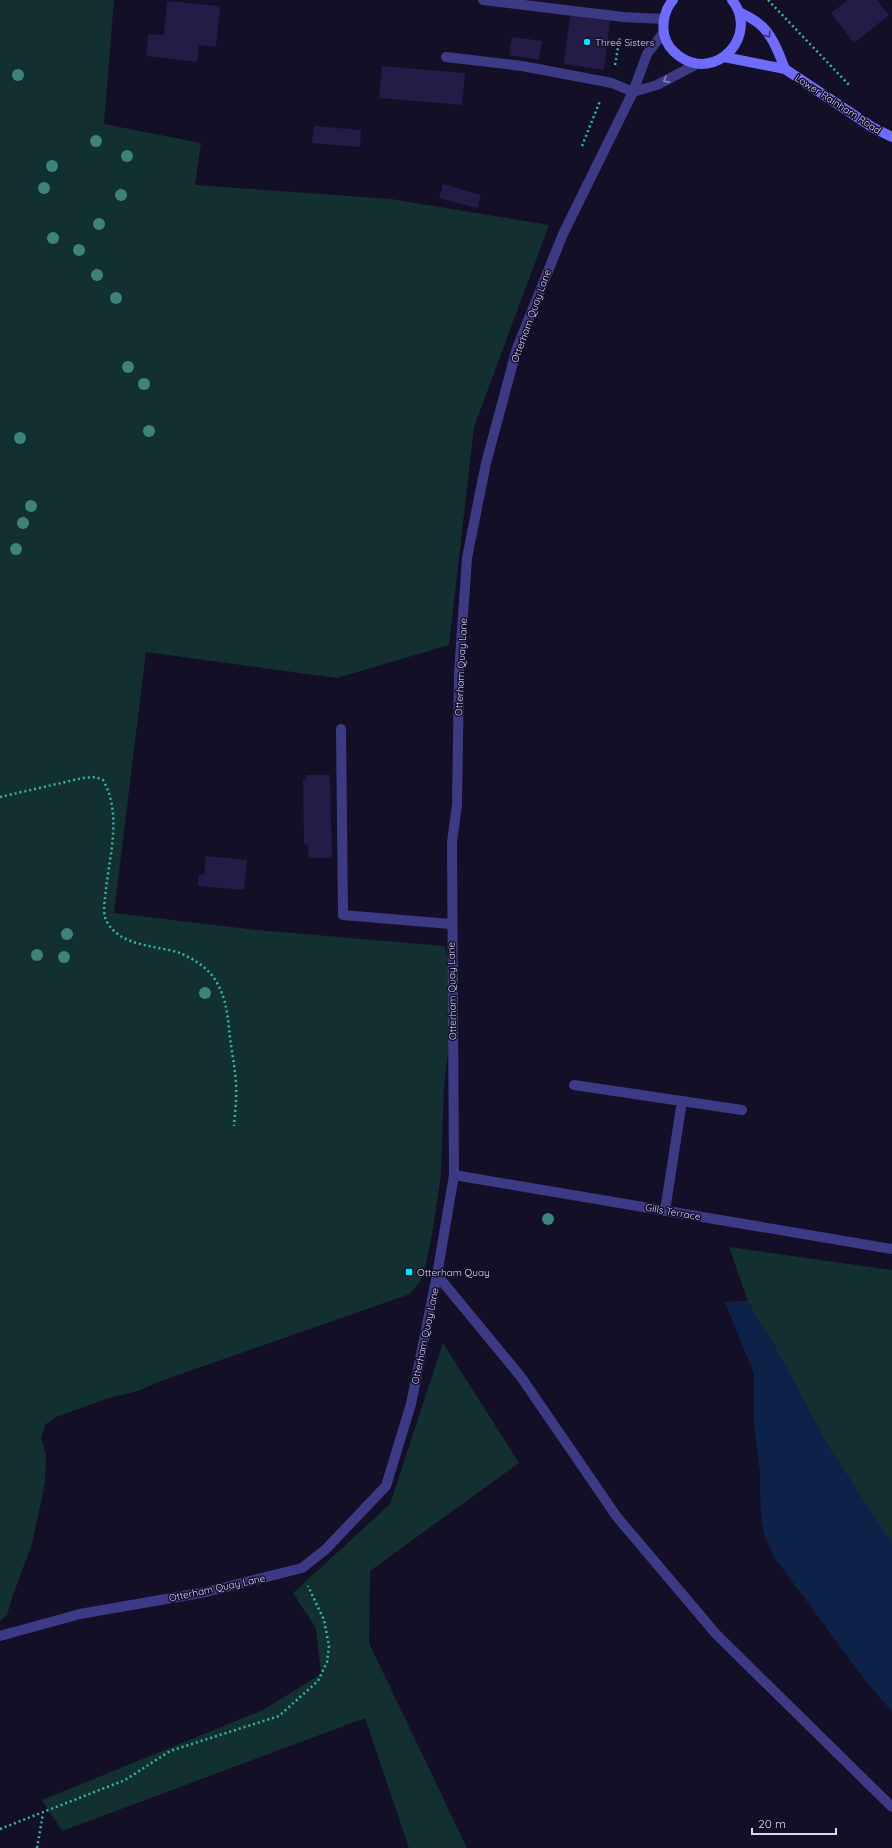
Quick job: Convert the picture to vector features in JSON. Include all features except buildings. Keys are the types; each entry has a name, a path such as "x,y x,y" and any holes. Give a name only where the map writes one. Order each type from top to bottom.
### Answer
{"street":[{"path":"483,0 623,17 664,16"},
{"path":"663,0 664,32 668,43 675,53 685,60 697,64 711,63 724,57 733,48 739,37 741,25 739,12 732,0"},
{"path":"664,16 673,0"},
{"name":"Lower Rainham Road","path":"739,12 759,23 767,32 779,52 785,69"},
{"name":"Otterham Quay Lane","path":"0,1636 80,1614 206,1592 302,1568 326,1550 386,1486 411,1404 437,1275 454,1175 452,842 457,805 459,673 467,558 486,463 518,348 562,234 633,92 647,54 664,32"},
{"path":"446,57 522,66 608,83 633,92 656,85 697,64"},
{"name":"Lower Rainham Road","path":"724,57 785,69 872,127 892,137"},
{"path":"341,729 343,915 452,924"},
{"path":"574,1085 742,1110"},
{"path":"665,1211 682,1102"},
{"name":"Gills Terrace","path":"454,1175 892,1249"},
{"path":"437,1275 521,1377 617,1517 716,1634 892,1807"}],"path":[{"path":"768,0 854,91"},
{"path":"582,147 615,66 623,17"},
{"path":"0,797 83,778 103,780 113,805 113,829 104,903 106,921 116,933 131,940 152,948 180,953 202,965 217,982 227,1007 236,1085 234,1126"},
{"path":"0,1829 126,1780 170,1751 279,1716 298,1700 318,1681 327,1662 329,1646 324,1620 306,1583 302,1568"},
{"path":"37,1848 43,1813"}],"green space":[{"path":"0,0 114,0 104,124 201,143 195,185 391,199 549,225 474,427 449,645 337,678 146,652 114,913 257,930 445,946 449,970 450,1035 444,1087 441,1174 433,1229 426,1264 421,1280 410,1294 161,1381 138,1391 109,1398 56,1417 46,1424 41,1437 46,1456 45,1483 32,1544 7,1615 0,1621"},
{"path":"729,1247 892,1270 892,1711 866,1681 775,1558 765,1537 761,1516 760,1470 754,1423 754,1373 725,1302 748,1301"},
{"path":"443,1343 519,1463 370,1571 369,1643 467,1848 409,1848 365,1718 62,1831 42,1800 263,1710 321,1674 316,1628 293,1593 390,1504"}],"water":[{"path":"725,1302 749,1302 760,1324 770,1337 830,1449 892,1543 892,1711 866,1681 775,1558 765,1537 761,1516 760,1470 754,1423 754,1373"}],"place":[{"name":"Three Sisters","path":"587,42"},
{"name":"Otterham Quay","path":"409,1272"}]}
